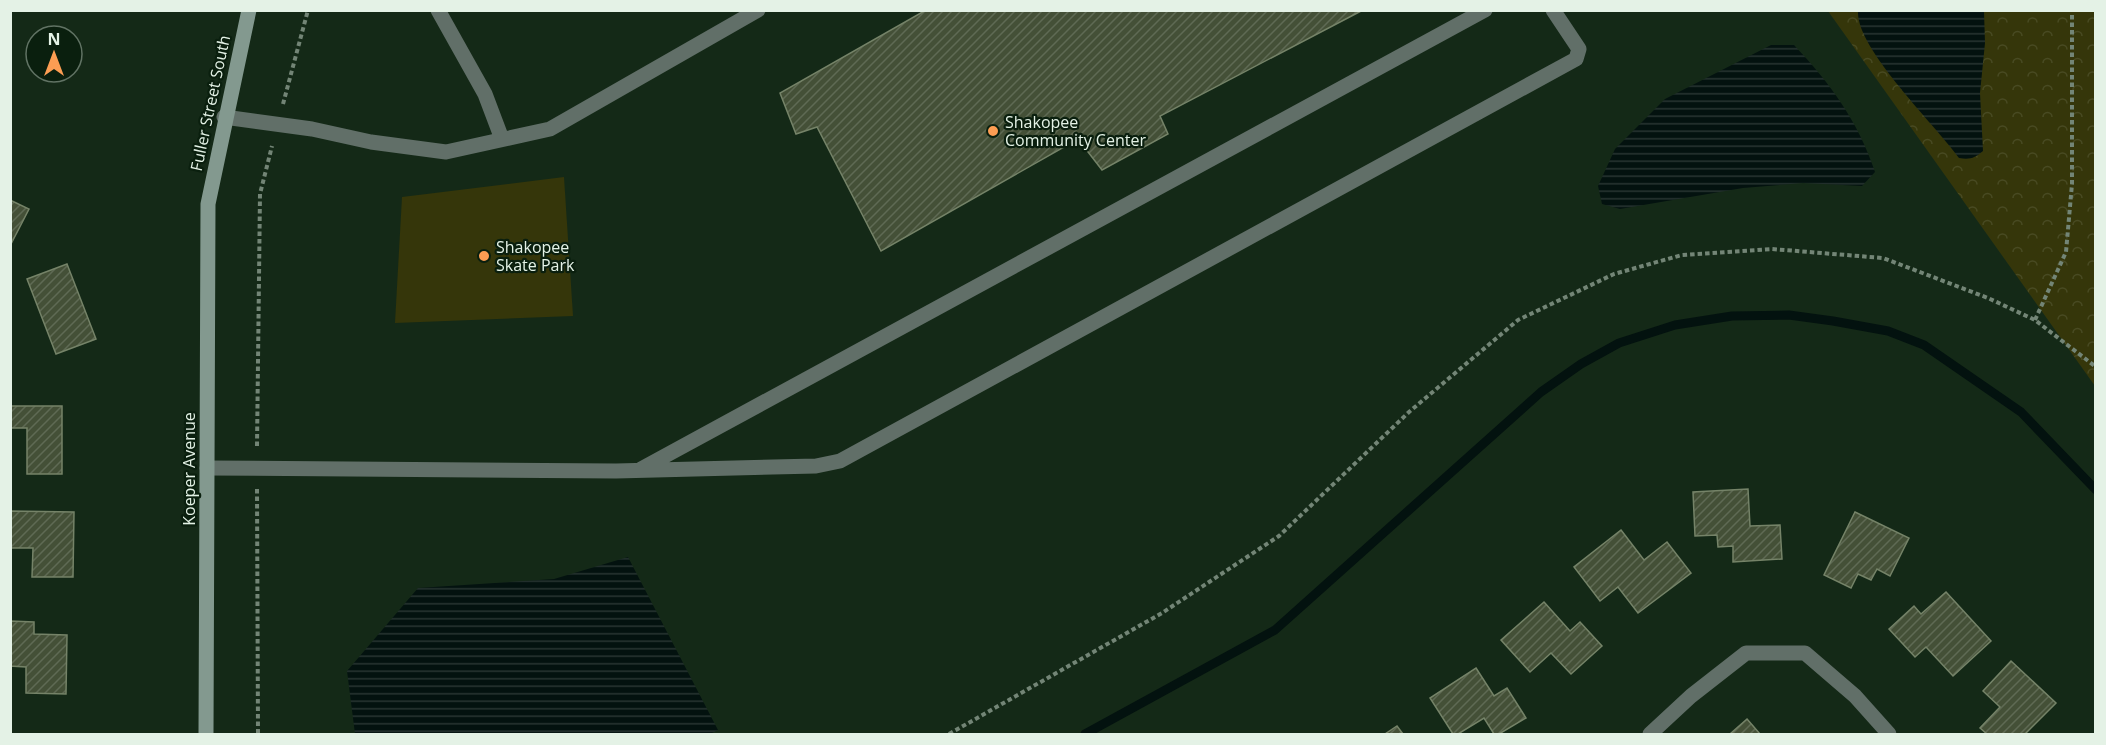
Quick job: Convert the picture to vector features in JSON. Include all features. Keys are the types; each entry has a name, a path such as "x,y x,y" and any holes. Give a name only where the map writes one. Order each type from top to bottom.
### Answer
{"street":[{"name":"Fuller Street South","path":"208,204 224,117 249,10"},
{"path":"438,10 485,94 502,139"},
{"path":"224,117 278,124 371,142 446,152 550,129 758,10"},
{"path":"639,470 1485,10"},
{"path":"207,468 639,470 816,466 840,461 1576,59 1578,49 1553,10"},
{"name":"Koeper Avenue","path":"206,735 208,204"},
{"path":"1650,735 1691,696 1746,653 1805,653 1855,696 1889,735"}],"path":[{"path":"258,735 257,468 260,194 308,10"},
{"path":"2035,320 2066,252 2072,184 2072,10"},
{"path":"949,735 1162,613 1279,536 1409,412 1518,320 1614,274 1682,255 1772,249 1883,258 1988,298 2035,320 2096,367"}],"green space":[{"path":"1828,11 2095,11 2095,386"},
{"name":"Shakopee Skate Park","path":"564,177 573,316 395,323 402,197"}],"shaded area":[{"path":"1858,11 1984,11 1985,43 1980,93 1983,151 1972,158 1959,158 1883,65 1861,27"},
{"path":"1771,45 1794,45 1842,104 1860,136 1875,172 1862,186 1803,183 1743,188 1620,209 1602,204 1598,186 1615,149 1665,99"},
{"path":"628,557 718,730 710,734 355,734 347,671 418,588 554,579"}],"building":[{"name":"Shakopee Community Center","path":"926,10 1363,10 1160,116 1168,134 1102,170 1078,139 881,251 817,127 796,134 780,93"},
{"path":"10,200 29,209 10,246"},
{"path":"67,264 96,339 56,354 27,279"},
{"path":"10,406 62,406 62,474 27,474 27,428 10,428"},
{"path":"1748,489 1750,526 1780,525 1782,559 1733,562 1733,546 1718,547 1717,535 1695,536 1693,492"},
{"path":"10,511 74,512 73,577 32,577 33,548 10,548"},
{"path":"1855,512 1909,538 1890,576 1877,569 1871,580 1858,574 1851,588 1824,575"},
{"path":"1621,530 1644,560 1667,542 1691,573 1638,613 1618,587 1600,601 1574,567"},
{"path":"1946,592 1991,641 1953,676 1926,647 1915,657 1889,629 1914,606 1921,614"},
{"path":"1544,602 1570,631 1580,622 1602,646 1571,674 1551,653 1530,672 1501,640"},
{"path":"10,621 34,622 34,634 67,635 66,694 26,693 26,667 10,666"},
{"path":"2011,661 2056,703 2025,734 1987,734 1980,728 2000,707 1983,691"},
{"path":"1476,668 1494,696 1507,688 1526,718 1499,734 1494,734 1484,718 1458,734 1453,734 1430,698"},
{"path":"1747,719 1760,734 1730,734"},
{"path":"1397,726 1403,734 1385,734"}],"waterway":[{"path":"1085,734 1275,630 1541,392 1581,364 1619,343 1675,325 1732,316 1789,315 1888,331 1924,345 2021,412 2096,490"}],"place":[{"name":"Shakopee Community Center","path":"993,131"},
{"name":"Shakopee Skate Park","path":"484,256"}]}
